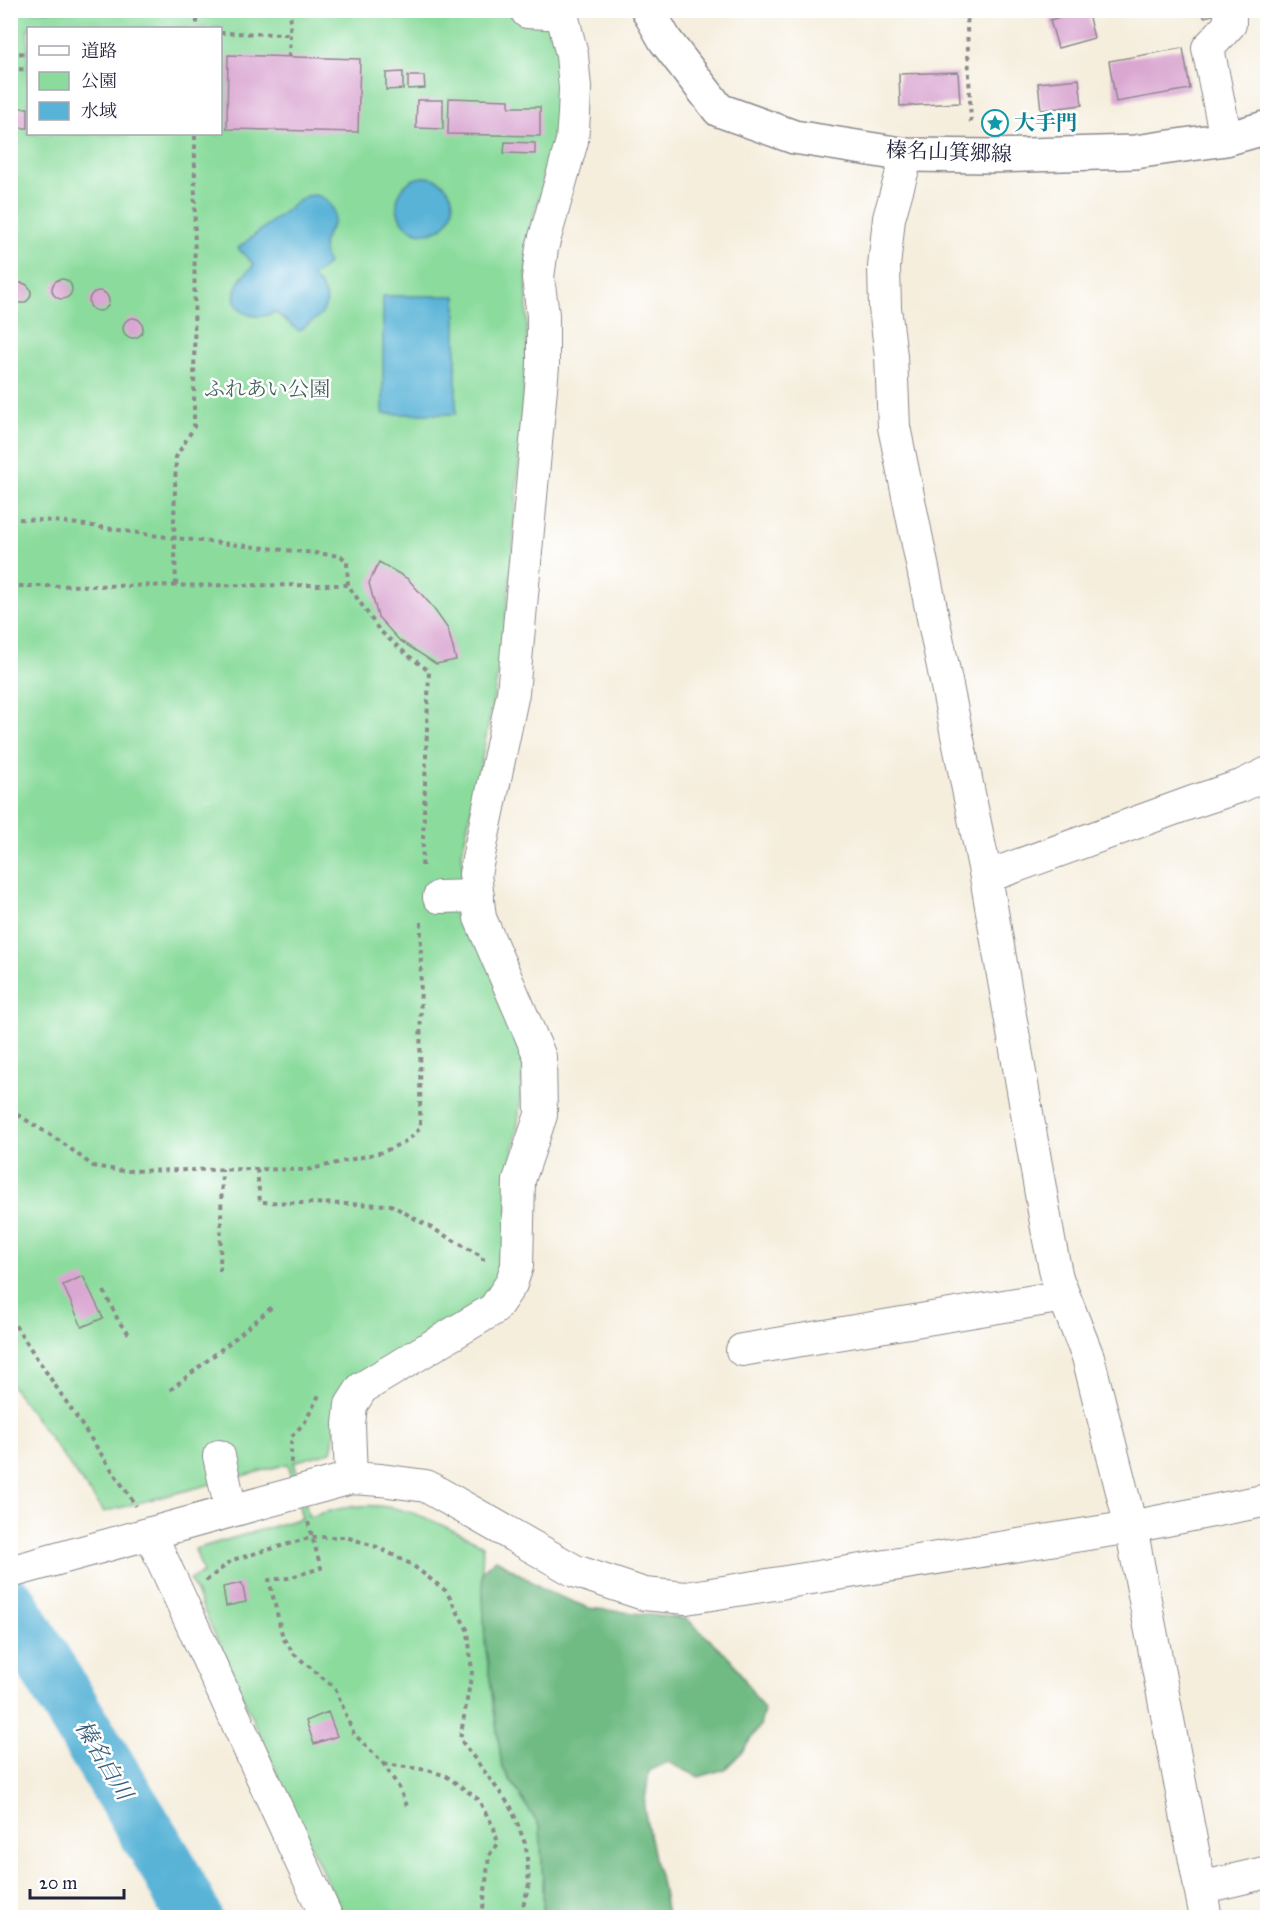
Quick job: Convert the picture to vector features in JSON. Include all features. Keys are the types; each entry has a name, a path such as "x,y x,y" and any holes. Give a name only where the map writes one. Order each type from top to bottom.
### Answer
{"main road":[{"name":"榛名山箕郷線","path":"648,10 665,40 719,110 794,137 907,155 1135,152 1226,139 1268,127"}],"street":[{"path":"351,1478 349,1424 351,1405 368,1373 494,1309 511,1284 517,1266 519,1180 541,1115 540,1057 480,918 475,874 513,693 543,366 543,315 538,278 542,248 573,141 575,88 573,55 561,10"},
{"path":"1226,139 1208,48 1230,24 1230,10"},
{"path":"907,155 889,218 884,267 894,427 986,877 1049,1240 1057,1278 1088,1357 1131,1527 1203,1903 1268,1872"},
{"path":"986,877 1190,802 1241,786 1268,773"},
{"path":"427,898 478,896"},
{"path":"742,1350 1064,1296"},
{"path":"219,1456 231,1511"},
{"path":"10,1572 141,1528 231,1511 351,1478 381,1479 426,1486 575,1571 644,1594 686,1598 1131,1527 1268,1500"},
{"path":"141,1528 327,1917"}],"path":[{"path":"197,10 197,27"},
{"path":"289,57 291,10"},
{"path":"968,10 971,155"},
{"path":"222,33 290,34"},
{"path":"10,54 27,53"},
{"path":"10,68 27,70"},
{"path":"176,585 174,537 176,457 194,427 195,135"},
{"path":"10,519 79,523 174,537 341,556 347,562 348,585 379,630 429,671 427,898 420,1128 408,1140 383,1152 307,1170 123,1171 93,1166 60,1141 10,1110"},
{"path":"10,586 348,585"},
{"path":"220,1271 222,1169"},
{"path":"257,1169 260,1202 391,1204 483,1257 483,1264"},
{"path":"104,1291 119,1322 129,1334"},
{"path":"170,1390 272,1307"},
{"path":"10,1318 141,1528"},
{"path":"291,1437 291,1463 294,1472"},
{"path":"307,1519 321,1568 288,1578 269,1580 283,1638 294,1654 335,1688 354,1734 383,1764 398,1786 408,1808"},
{"path":"200,1584 232,1560 313,1538 346,1538 377,1547 411,1564 446,1591 468,1631 472,1672 460,1739 511,1807 526,1846 529,1884 520,1917"},
{"path":"383,1764 428,1770 446,1776 478,1799 494,1828 498,1844 489,1855 482,1917"}],"green space":[{"name":"ふれあい公園","path":"11,11 546,11 561,55 558,137 527,239 527,343 512,563 503,647 462,852 465,897 518,1032 524,1062 509,1182 509,1245 498,1287 340,1405 331,1452 294,1462 309,1517 353,1507 392,1508 438,1523 483,1545 485,1642 502,1767 540,1827 543,1917 344,1917 289,1801 190,1579 203,1573 195,1549 302,1518 288,1464 104,1512 11,1385"},
{"path":"496,1559 548,1592 589,1608 687,1619 732,1660 764,1710 760,1726 741,1753 725,1769 699,1777 668,1762 649,1771 644,1808 667,1917 543,1917 540,1827 502,1767 485,1642 482,1571"}],"water":[{"path":"425,177 440,182 448,190 453,205 448,220 440,228 425,233 410,228 402,220 397,205 402,190 410,182"},
{"path":"316,195 328,202 334,214 333,224 323,244 328,264 312,277 321,286 327,301 322,314 299,331 275,312 259,316 245,313 236,303 236,287 241,278 254,265 238,248 298,201 306,196"},
{"path":"383,296 456,296 456,414 383,414"}],"building":[{"path":"1087,10 1094,38 1058,48 1050,20"},
{"path":"1101,10 1120,10 1120,11 1103,16"},
{"path":"1202,10 1221,10 1221,13 1204,17"},
{"path":"1183,48 1190,89 1116,102 1109,61"},
{"path":"228,55 360,59 358,132 227,129"},
{"path":"403,72 403,89 386,90 386,73"},
{"path":"958,72 960,103 900,106 899,74"},
{"path":"408,76 424,76 425,88 408,89"},
{"path":"1079,79 1082,105 1041,110 1038,83"},
{"path":"449,98 509,100 509,107 540,107 540,136 448,134"},
{"path":"417,100 443,100 443,129 416,128"},
{"path":"10,108 27,108 27,128 10,128"},
{"path":"505,142 535,143 535,154 504,153"},
{"path":"62,279 69,282 72,289 69,296 62,299 55,296 52,289 55,282"},
{"path":"21,283 28,286 31,293 28,300 21,303 14,300 11,293 14,286"},
{"path":"99,291 106,294 109,301 106,308 99,311 92,308 89,301 92,294"},
{"path":"133,318 140,321 143,328 140,335 133,338 126,335 123,328 126,321"},
{"path":"379,562 408,579 431,605 448,629 456,660 436,664 399,640 378,617 369,583"},
{"path":"83,1276 103,1318 82,1327 63,1285"},
{"path":"242,1583 246,1602 226,1606 223,1587"},
{"path":"328,1712 337,1736 314,1744 306,1721"}],"waterway":[{"name":"榛名白川","path":"10,1605 166,1863 194,1918"}],"place":[{"name":"大手門","path":"995,123"}]}
